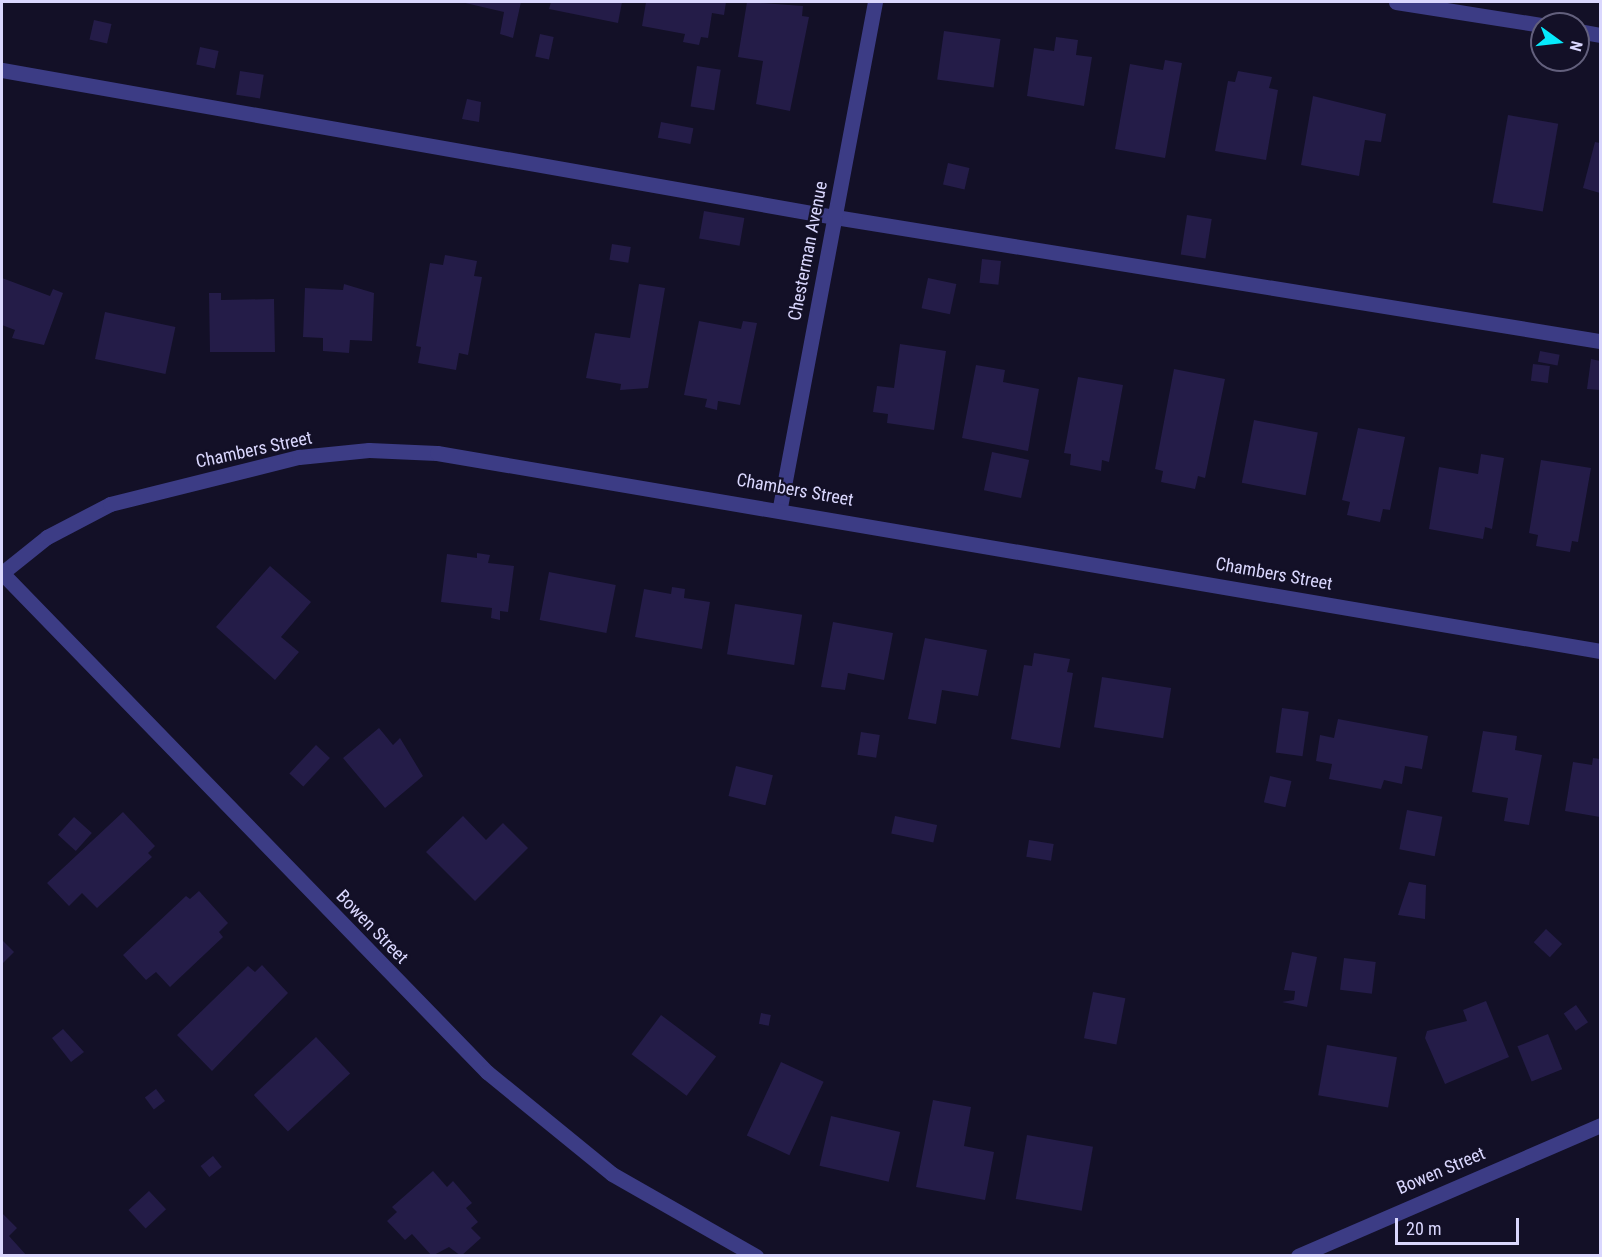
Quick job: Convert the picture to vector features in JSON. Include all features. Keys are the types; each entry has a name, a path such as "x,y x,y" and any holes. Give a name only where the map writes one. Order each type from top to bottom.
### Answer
{"street":[{"name":"Chesterman Avenue","path":"780,507 875,2"},
{"path":"1396,2 1530,23"},
{"path":"2,70 835,217 1600,341"},
{"name":"Chambers Street","path":"2,573 47,537 110,504 300,457 369,450 437,453 780,507 1600,651"},
{"name":"Bowen Street","path":"2,573 487,1072 612,1174 756,1256"},
{"name":"Bowen Street","path":"1298,1256 1600,1125"}],"building":[{"path":"461,2 521,2 513,38 500,34 504,12"},
{"path":"551,2 622,2 618,23 549,9"},
{"path":"646,2 726,2 724,15 712,13 708,38 701,37 699,45 683,42 685,34 642,26"},
{"path":"747,2 803,6 802,16 809,17 790,111 756,104 763,61 738,57"},
{"path":"94,20 112,24 107,44 90,39"},
{"path":"944,31 1000,39 994,87 937,80"},
{"path":"540,34 554,37 549,59 535,56"},
{"path":"1056,37 1078,40 1076,55 1092,57 1084,106 1027,96 1034,48 1054,51"},
{"path":"200,47 219,51 215,69 196,65"},
{"path":"1165,60 1182,63 1165,158 1115,149 1130,64 1163,70"},
{"path":"697,66 721,70 714,110 691,106"},
{"path":"240,71 264,75 260,98 236,95"},
{"path":"1238,71 1272,77 1269,88 1278,90 1266,160 1215,151 1228,81 1235,82"},
{"path":"1313,96 1386,114 1381,142 1365,140 1359,176 1301,165"},
{"path":"467,99 481,102 479,122 462,119"},
{"path":"1508,115 1558,124 1543,212 1493,203"},
{"path":"661,122 693,128 690,144 658,138"},
{"path":"1595,142 1600,143 1600,193 1583,188"},
{"path":"948,163 969,168 964,189 943,184"},
{"path":"704,211 744,218 740,246 699,239"},
{"path":"1187,215 1212,219 1205,258 1181,255"},
{"path":"612,244 631,247 628,263 609,260"},
{"path":"445,255 477,261 474,276 482,277 468,355 459,353 456,370 418,363 421,347 416,346 430,263 443,265"},
{"path":"982,259 1001,261 998,285 979,283"},
{"path":"2,278 50,296 53,289 63,293 44,345 12,338 15,330 2,325"},
{"path":"928,278 956,284 950,314 922,308"},
{"path":"344,284 374,293 372,341 350,340 349,353 323,351 323,338 303,337 305,288 343,290"},
{"path":"639,284 665,288 648,388 620,390 621,384 586,378 595,333 630,338"},
{"path":"209,293 221,293 221,300 274,299 275,352 210,352"},
{"path":"105,312 175,327 165,374 95,359"},
{"path":"699,321 741,329 743,321 757,323 740,405 718,401 717,410 705,407 707,399 684,395"},
{"path":"900,344 946,351 934,430 887,423 888,414 873,412 877,386 894,388"},
{"path":"1540,351 1560,355 1558,366 1538,362"},
{"path":"1591,359 1600,361 1600,390 1587,389"},
{"path":"1533,364 1550,366 1548,383 1531,381"},
{"path":"976,365 1005,370 1003,382 1039,389 1028,451 962,438"},
{"path":"1174,369 1225,379 1205,478 1198,476 1195,489 1161,482 1163,471 1155,469"},
{"path":"1078,377 1123,385 1109,462 1102,460 1101,471 1070,465 1071,454 1064,453"},
{"path":"1254,420 1318,432 1306,495 1242,483"},
{"path":"1358,428 1405,437 1390,510 1383,509 1380,522 1347,515 1350,502 1342,500"},
{"path":"992,452 1029,460 1021,498 984,490"},
{"path":"1481,454 1504,458 1492,529 1485,527 1483,539 1429,529 1439,467 1478,474"},
{"path":"1541,460 1591,468 1578,542 1572,541 1570,552 1536,546 1538,535 1529,533"},
{"path":"477,553 490,555 488,563 514,566 508,612 500,611 500,620 491,618 492,608 441,602 447,554 477,558"},
{"path":"270,566 311,602 281,637 299,652 275,680 216,627"},
{"path":"549,572 616,585 606,633 540,620"},
{"path":"672,587 685,589 684,598 710,602 702,649 635,637 644,589 671,594"},
{"path":"735,604 802,615 794,665 727,654"},
{"path":"833,622 893,633 884,680 848,673 845,690 821,687"},
{"path":"925,638 987,650 978,696 942,690 936,724 908,719"},
{"path":"1034,653 1070,659 1067,672 1073,673 1060,748 1011,739 1024,665 1032,666"},
{"path":"1102,677 1171,688 1163,738 1094,727"},
{"path":"1282,708 1309,712 1302,756 1276,753"},
{"path":"1338,719 1428,736 1422,769 1405,766 1402,784 1384,780 1381,789 1329,779 1332,764 1316,761 1320,735 1334,738"},
{"path":"379,728 393,745 400,738 423,776 385,808 343,758"},
{"path":"1483,731 1517,736 1515,750 1542,755 1529,825 1504,821 1508,798 1472,792"},
{"path":"861,732 880,735 876,758 857,755"},
{"path":"316,745 330,758 303,786 289,774"},
{"path":"1593,758 1600,759 1600,817 1565,811 1573,762 1592,765"},
{"path":"736,766 773,775 765,805 729,796"},
{"path":"1270,776 1291,781 1285,807 1264,802"},
{"path":"1407,810 1442,817 1435,856 1399,849"},
{"path":"123,812 155,846 148,853 152,857 97,908 82,893 69,906 47,883"},
{"path":"463,816 486,840 503,823 528,848 475,901 426,852"},
{"path":"895,816 937,825 933,843 891,834"},
{"path":"74,817 92,833 76,851 58,835"},
{"path":"1029,840 1054,844 1051,861 1026,857"},
{"path":"1409,882 1426,885 1425,919 1398,915"},
{"path":"199,891 228,923 219,932 223,937 170,987 156,972 146,980 123,955 186,896 190,899"},
{"path":"1546,929 1562,944 1550,957 1534,942"},
{"path":"2,940 14,952 2,964"},
{"path":"1292,952 1317,957 1307,1007 1282,1002 1294,1000 1295,991 1284,990"},
{"path":"1344,958 1376,962 1372,994 1340,990"},
{"path":"262,965 288,993 212,1071 177,1035 248,966 255,972"},
{"path":"1093,992 1125,998 1116,1044 1084,1038"},
{"path":"1486,1001 1509,1057 1445,1084 1425,1038 1427,1031 1467,1021 1463,1010"},
{"path":"1576,1005 1588,1022 1576,1031 1564,1014"},
{"path":"761,1013 771,1015 769,1026 759,1024"},
{"path":"661,1015 716,1057 687,1096 632,1054"},
{"path":"63,1029 84,1052 71,1062 52,1038"},
{"path":"1548,1034 1562,1069 1532,1082 1517,1046"},
{"path":"316,1037 350,1074 288,1132 254,1095"},
{"path":"1327,1045 1397,1057 1388,1108 1318,1095"},
{"path":"781,1062 824,1082 789,1155 747,1135"},
{"path":"156,1089 165,1101 154,1109 145,1097"},
{"path":"933,1100 971,1107 964,1146 994,1152 985,1200 916,1187"},
{"path":"831,1116 900,1132 889,1182 820,1166"},
{"path":"1027,1135 1093,1147 1082,1211 1016,1199"},
{"path":"213,1156 222,1167 209,1177 201,1166"},
{"path":"433,1171 447,1187 453,1181 472,1203 466,1208 478,1222 471,1228 481,1238 461,1256 449,1247 432,1256 412,1234 405,1240 387,1221 397,1212 392,1207"},
{"path":"149,1191 166,1209 146,1228 129,1210"},
{"path":"2,1213 17,1228 9,1236 27,1256 2,1256"}]}
